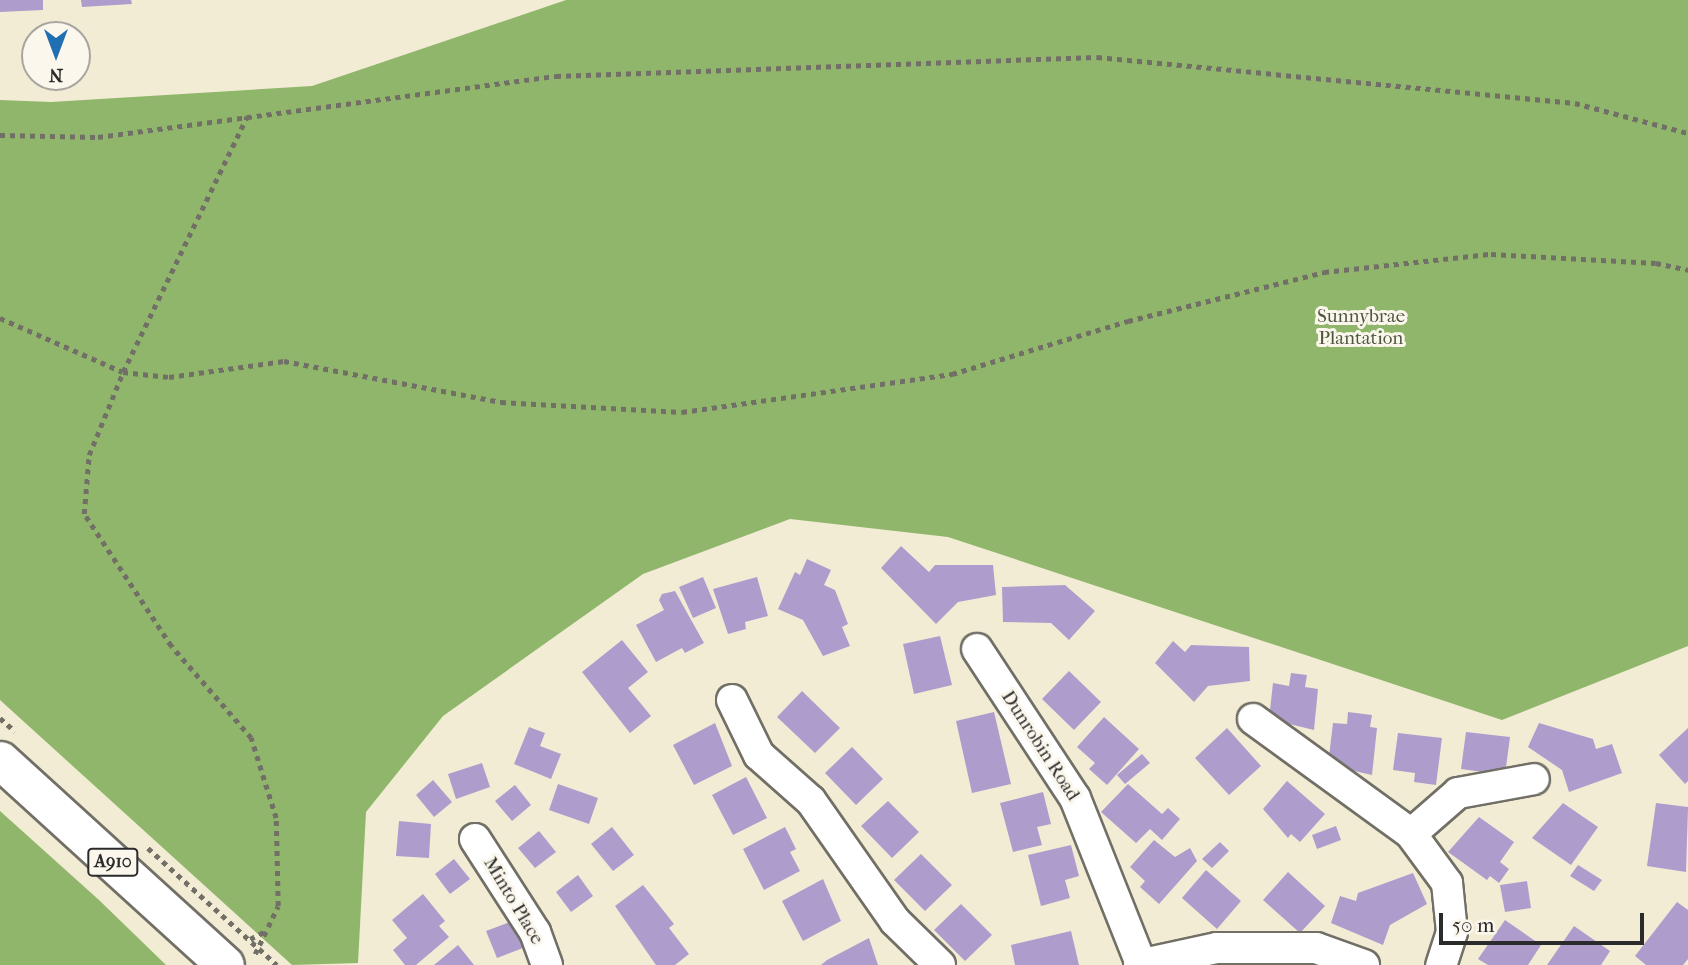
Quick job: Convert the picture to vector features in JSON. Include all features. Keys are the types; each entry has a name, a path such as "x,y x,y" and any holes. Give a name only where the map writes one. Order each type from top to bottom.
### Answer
{"main road":[{"name":"A910","path":"0,760 239,961"}],"street":[{"name":"Dunrobin Road","path":"977,649 1076,798 1140,965 1217,948 1316,948 1364,965"},
{"path":"732,700 759,755 811,801 895,921 940,965"},
{"path":"1253,719 1411,834 1447,883 1452,932 1441,965"},
{"path":"1411,834 1458,793 1534,779"},
{"name":"Minto Place","path":"475,839 535,932 547,965"}],"path":[{"path":"0,135 98,138 556,76 1097,57 1575,103 1688,133"},
{"path":"239,961 267,931 278,905 276,818 251,738 172,646 84,514 89,455 123,372 247,117"},
{"path":"0,318 123,372 169,377 284,360 501,402 682,412 952,374 1128,320 1324,272 1491,254 1656,263 1688,270"},
{"path":"250,939 267,931"}],"green space":[{"name":"Sunnybrae Plantation","path":"566,0 1688,0 1688,646 1502,720 948,537 790,519 643,574 443,716 366,812 358,963 292,965 0,700 0,100 51,102 312,86"},
{"path":"0,811 99,900 166,965 0,965"}],"building":[{"path":"0,0 43,0 43,10 0,12"},
{"path":"81,0 131,0 132,4 82,7"},
{"path":"901,546 929,572 935,565 993,565 996,595 958,602 936,624 881,568"},
{"path":"807,559 831,570 824,585 835,590 848,624 842,627 850,646 823,656 803,620 778,609 795,572 800,575"},
{"path":"703,577 716,608 693,618 679,587"},
{"path":"757,577 768,616 745,622 746,629 728,634 713,589"},
{"path":"1065,585 1095,611 1069,640 1051,623 1003,622 1002,587"},
{"path":"675,591 704,643 685,653 682,648 656,662 636,625 664,610 659,600 662,594"},
{"path":"940,636 952,685 914,694 903,644"},
{"path":"622,640 648,672 628,688 651,716 630,733 582,672"},
{"path":"1173,641 1185,652 1191,645 1249,647 1250,681 1208,686 1194,702 1155,663"},
{"path":"1069,671 1101,702 1074,730 1042,699"},
{"path":"1291,673 1307,675 1305,687 1318,689 1314,730 1269,719 1273,683 1289,686"},
{"path":"802,691 840,728 815,753 777,717"},
{"path":"994,712 1011,784 972,793 956,721"},
{"path":"1348,712 1372,715 1370,727 1377,728 1372,775 1328,765 1333,723 1347,724"},
{"path":"1104,717 1139,749 1107,785 1089,769 1095,763 1077,747"},
{"path":"715,723 732,766 694,785 673,745"},
{"path":"1539,723 1593,739 1596,749 1612,744 1622,773 1569,792 1562,770 1528,747"},
{"path":"529,727 545,733 540,746 561,754 551,779 514,764"},
{"path":"1227,728 1261,766 1229,795 1195,758"},
{"path":"1688,728 1688,781 1685,784 1659,755"},
{"path":"1466,732 1510,737 1505,775 1461,769"},
{"path":"1398,733 1442,738 1436,785 1414,782 1415,773 1393,770"},
{"path":"852,747 883,779 856,805 825,773"},
{"path":"1142,754 1150,763 1125,784 1117,775"},
{"path":"482,763 490,787 456,799 448,774"},
{"path":"746,777 767,818 733,835 712,795"},
{"path":"433,780 452,802 434,817 416,795"},
{"path":"1287,781 1325,814 1300,842 1291,834 1288,838 1263,809"},
{"path":"558,784 598,798 589,824 549,810"},
{"path":"1128,784 1162,814 1168,808 1180,819 1162,840 1150,829 1136,843 1101,812"},
{"path":"515,785 531,805 512,821 495,801"},
{"path":"1043,792 1051,824 1037,827 1042,845 1013,852 1000,803"},
{"path":"888,801 919,832 892,858 861,826"},
{"path":"1563,803 1598,827 1571,865 1532,838"},
{"path":"1656,803 1688,807 1686,872 1647,866"},
{"path":"1479,817 1514,842 1500,862 1509,869 1499,883 1490,876 1487,880 1448,852"},
{"path":"399,821 431,824 429,858 396,856"},
{"path":"1336,826 1341,840 1317,849 1312,835"},
{"path":"612,827 634,855 613,871 591,844"},
{"path":"785,827 796,849 790,852 800,871 764,890 743,849"},
{"path":"539,831 556,852 535,868 518,848"},
{"path":"1154,840 1175,857 1190,848 1197,861 1159,904 1140,887 1145,881 1130,867"},
{"path":"1220,842 1229,851 1212,868 1202,859"},
{"path":"1071,845 1079,876 1065,880 1070,898 1041,906 1028,855"},
{"path":"921,854 952,885 925,911 894,880"},
{"path":"454,859 470,879 450,894 435,874"},
{"path":"1578,865 1602,880 1594,891 1570,876"},
{"path":"1206,870 1241,901 1217,929 1182,898"},
{"path":"1288,872 1325,906 1300,933 1263,900"},
{"path":"1413,873 1427,904 1390,925 1383,945 1331,923 1340,896 1356,901 1358,893"},
{"path":"578,875 593,896 571,912 556,892"},
{"path":"823,879 841,921 803,941 782,901"},
{"path":"1527,881 1531,908 1505,912 1500,885"},
{"path":"643,885 674,924 669,928 689,954 675,965 656,965 615,906"},
{"path":"423,894 445,921 439,926 449,937 416,965 405,965 393,950 407,938 392,920"},
{"path":"1677,902 1688,910 1688,959 1683,965 1646,965 1635,956"},
{"path":"961,904 992,935 965,961 934,930"},
{"path":"1505,920 1541,945 1528,965 1488,965 1478,959"},
{"path":"513,921 523,948 497,958 486,931"},
{"path":"1574,926 1610,951 1601,965 1547,965"},
{"path":"1071,931 1079,965 1015,965 1011,945"},
{"path":"869,938 878,965 821,965 827,960"},
{"path":"458,945 474,965 434,965"}]}
